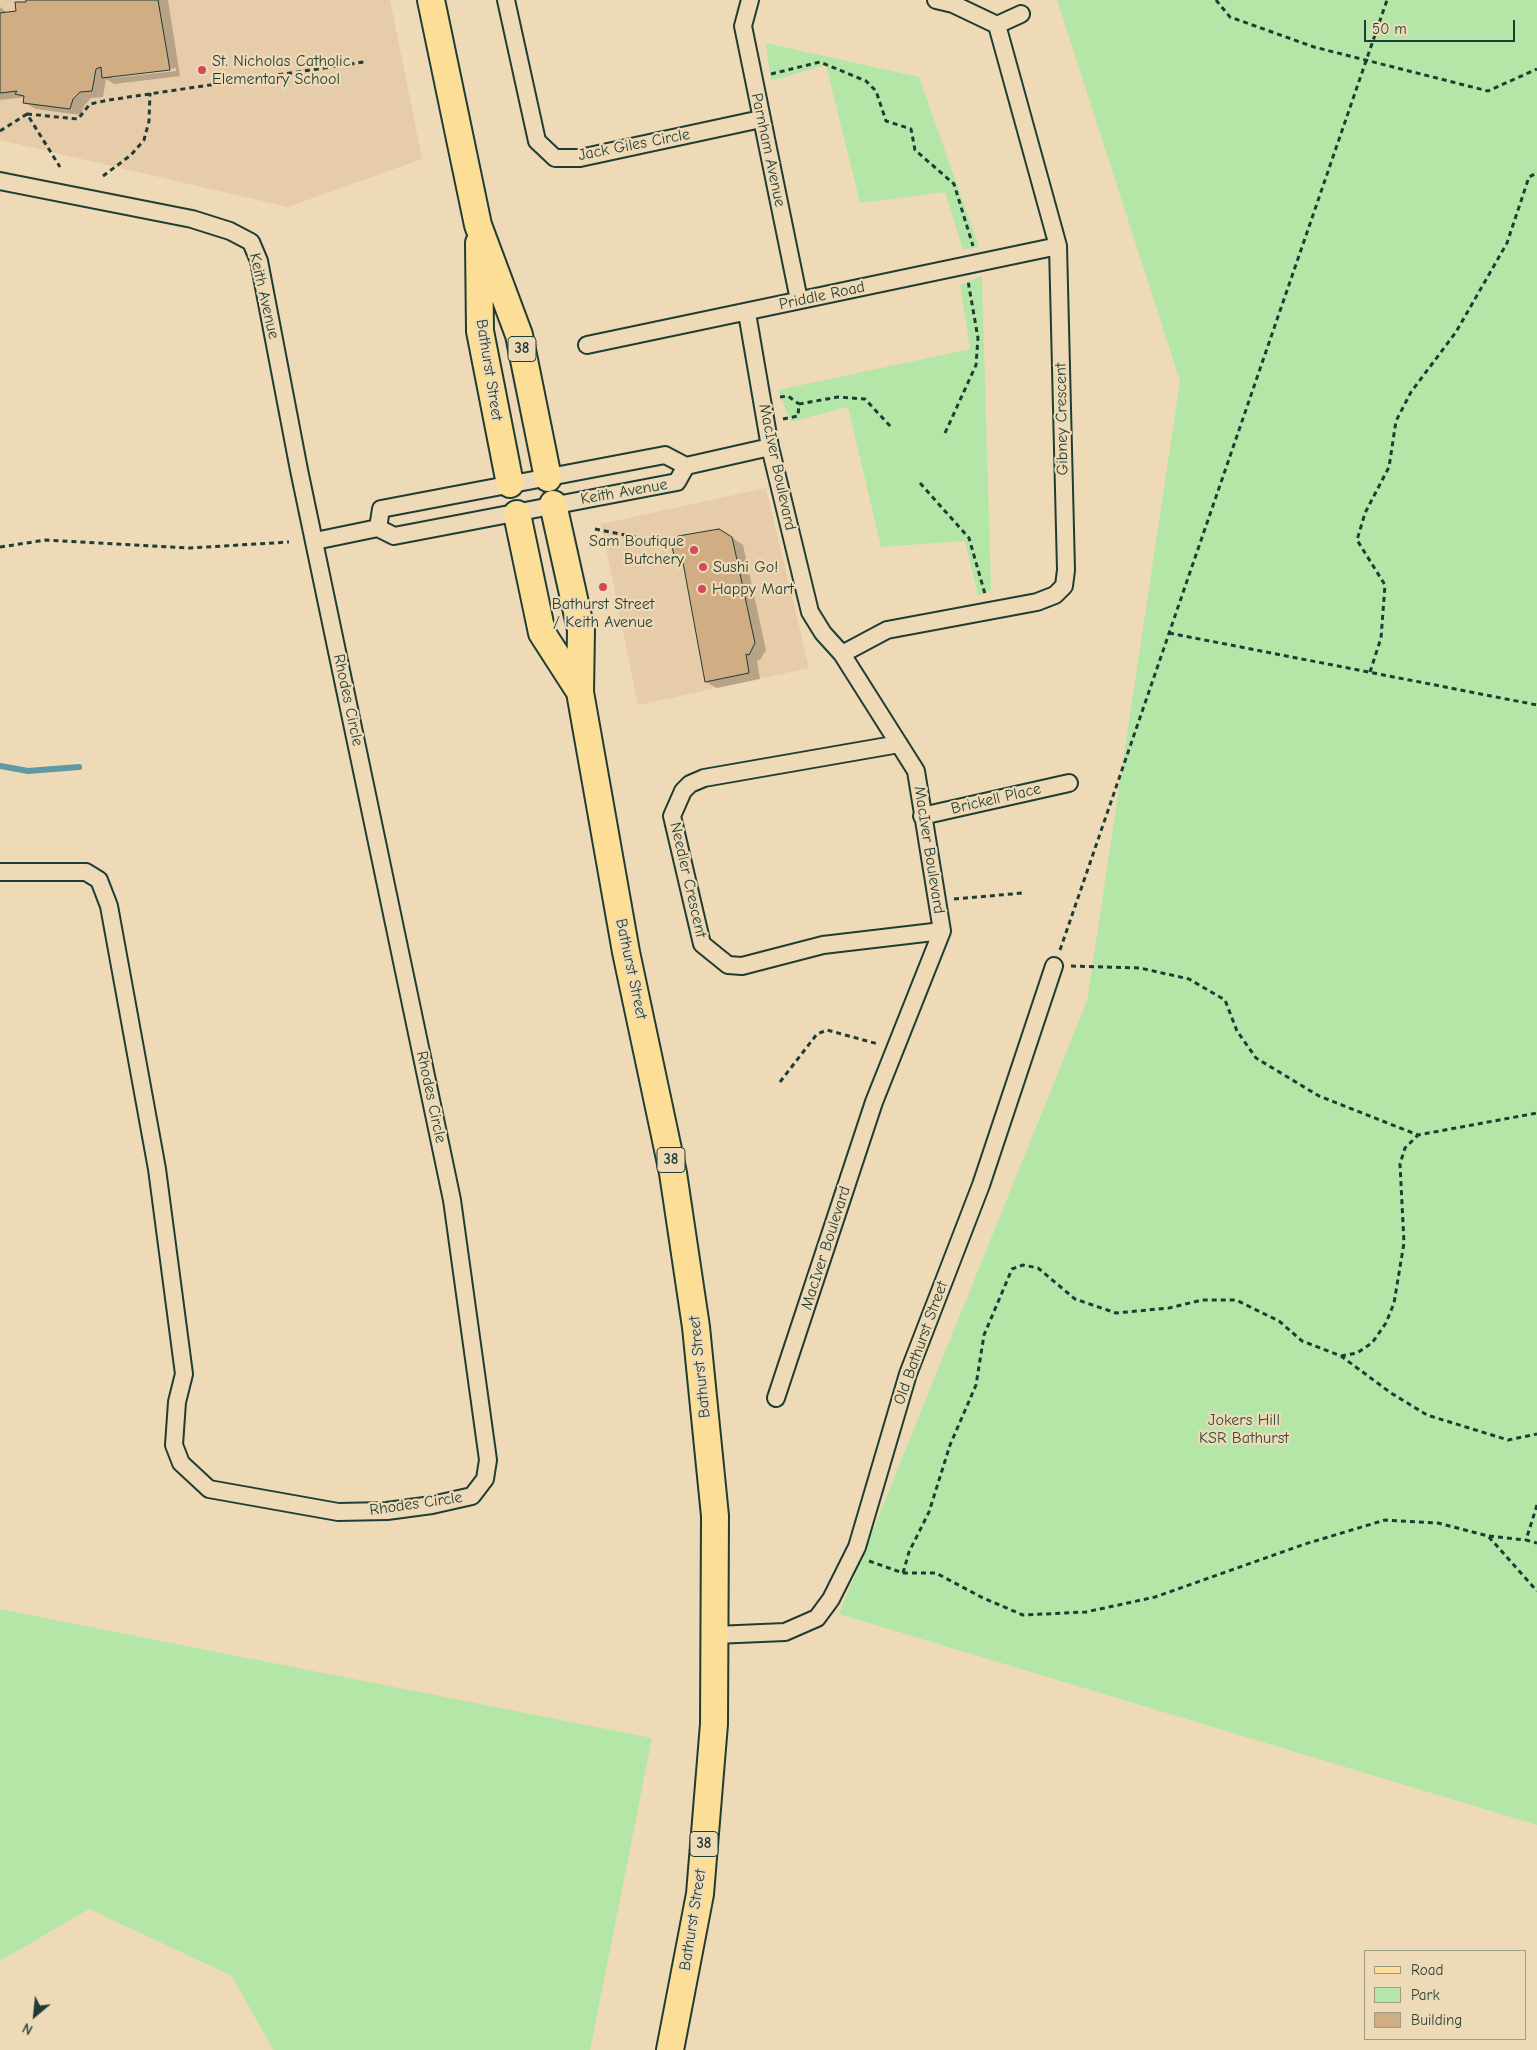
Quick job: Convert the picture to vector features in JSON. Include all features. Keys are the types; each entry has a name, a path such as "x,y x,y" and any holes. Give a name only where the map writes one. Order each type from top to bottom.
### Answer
{"main road":[{"name":"Bathurst Street","path":"431,0 478,225 519,335 548,478"},
{"name":"Bathurst Street","path":"478,225 480,331 510,484"},
{"name":"Bathurst Street","path":"553,504 581,630 580,692 626,952 673,1173 696,1327 715,1516 714,1724 700,1894 670,2050"},
{"name":"Bathurst Street","path":"517,514 542,633 580,692"}],"street":[{"name":"Jack Giles Circle","path":"506,0 537,140 555,158 580,158 761,119"},
{"name":"Parnham Avenue","path":"750,0 743,26 799,300"},
{"path":"936,0 953,4 997,25 1021,14"},
{"name":"Gibney Crescent","path":"842,654 887,630 1037,602 1055,595 1064,586 1066,570 1058,246 997,25"},
{"name":"Keith Avenue","path":"0,182 192,219 230,231 251,242 259,260 315,541 378,528 394,536 517,514 553,504 677,482 686,466"},
{"name":"Priddle Road","path":"587,345 747,313 799,300 1058,246"},
{"name":"MacIver Boulevard","path":"747,313 770,447 810,612 823,632 842,654 916,771 942,931 895,1049 845,1186 821,1267 776,1398"},
{"name":"Keith Avenue","path":"378,528 381,509 665,455 686,466 770,447"},
{"name":"Rhodes Circle","path":"0,872 86,872 99,880 109,906 157,1169 184,1374 177,1402 174,1445 181,1463 209,1489 338,1512 387,1511 432,1505 472,1496 485,1479 488,1460 452,1200 315,541"},
{"name":"Needler Crescent","path":"899,744 704,778 690,784 683,791 672,816 702,944 728,965 742,966 823,945 942,931"},
{"name":"Brickell Place","path":"922,816 1069,783"},
{"name":"Old Bathurst Street","path":"715,1635 785,1632 817,1618 831,1599 852,1555 908,1374 981,1185 1054,966"}],"path":[{"path":"1216,0 1230,17 1314,47 1366,62 1488,91 1537,68"},
{"path":"1387,0 1054,966 1140,968 1189,980 1225,1000 1237,1031 1256,1058 1319,1096 1418,1135 1537,1113"},
{"path":"0,131 27,114 78,119 90,104 364,62"},
{"path":"753,78 820,62 866,81 876,91 886,120 911,129 915,150 954,184 972,264 978,338 976,365 945,433"},
{"path":"103,176 131,155 144,140 149,120 150,94"},
{"path":"27,114 60,167"},
{"path":"1370,672 1381,638 1385,586 1357,540 1365,513 1389,467 1396,421 1411,392 1456,332 1507,243 1529,177 1537,173"},
{"path":"766,423 798,416 799,404 838,397 866,400 891,427"},
{"path":"920,483 970,538 989,611"},
{"path":"595,529 656,541"},
{"path":"0,547 46,540 190,548 289,542"},
{"path":"1169,633 1537,705"},
{"path":"937,901 1023,893"},
{"path":"780,1082 818,1034 828,1030 895,1049"},
{"path":"1341,1356 1357,1353 1372,1343 1386,1323 1394,1303 1404,1242 1400,1164 1405,1148 1418,1135"},
{"path":"902,1573 909,1552 929,1512 950,1446 976,1385 984,1335 1012,1270 1023,1265 1038,1268 1075,1298 1116,1313 1169,1308 1202,1300 1236,1300 1279,1321 1302,1342 1341,1356 1427,1415 1508,1440 1537,1434"},
{"path":"1526,1540 1537,1505"},
{"path":"852,1555 902,1573 936,1573 983,1598 1023,1614 1086,1612 1155,1597 1305,1544 1385,1520 1438,1523 1488,1536 1537,1543"},
{"path":"1488,1536 1537,1591"}],"shaded area":[{"name":"St. Nicholas Catholic Elementary School","path":"0,0 390,0 422,159 288,207 0,140"},
{"path":"766,488 809,668 638,705 601,524"}],"green space":[{"name":"Jokers Hill KSR Bathurst","path":"1057,0 1537,0 1537,1825 839,1614 1087,1001 1180,381"},
{"path":"766,43 919,77 979,247 963,250 945,192 860,203 826,65 771,81"},
{"path":"982,276 991,590 978,596 965,541 881,547 848,407 791,422 778,390 970,349 960,285"},
{"path":"0,1609 652,1738 590,2050 273,2050 232,1976 89,1909 0,1961"}],"building":[{"path":"26,0 158,0 170,70 102,78 101,67 96,69 92,91 80,92 73,99 70,109 23,103 24,96 15,94 17,91 0,93 0,13 16,11 15,2 26,2"},
{"path":"719,529 732,537 755,643 749,655 746,654 749,673 705,682 682,557 675,559 672,547 678,536"}],"waterway":[{"path":"0,766 28,771 79,767"}],"place":[{"name":"St. Nicholas Catholic Elementary School","path":"202,70"},
{"name":"Sam Boutique Butchery","path":"694,550"},
{"name":"Sushi Go!","path":"703,567"},
{"name":"Bathurst Street / Keith Avenue","path":"603,587"},
{"name":"Happy Mart","path":"702,589"}]}
